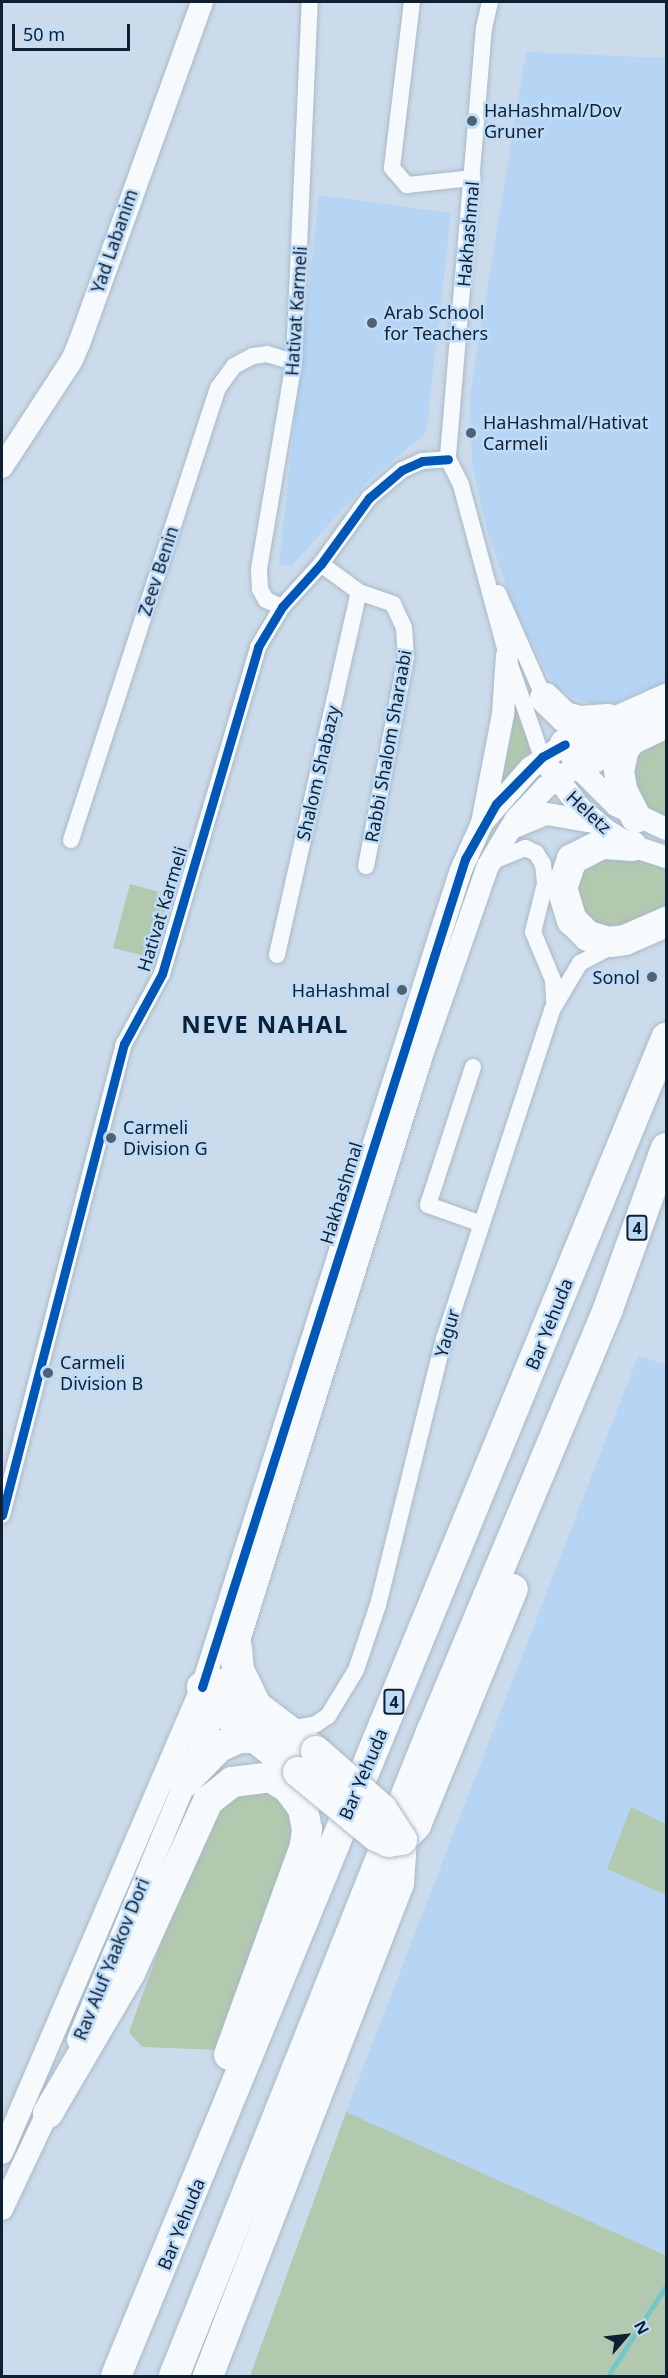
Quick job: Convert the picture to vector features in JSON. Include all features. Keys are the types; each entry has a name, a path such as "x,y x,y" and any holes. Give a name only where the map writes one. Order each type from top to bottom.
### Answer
{"highway":[{"path":"544,698 558,714 572,720 631,725 666,723"},
{"path":"560,761 631,725 666,699"},
{"path":"631,725 619,770 622,790 650,837 592,846 572,859 563,877 567,909 579,929 599,940 625,940 666,922"},
{"name":"Bar Yehuda","path":"118,2372 666,1038"},
{"name":"4","path":"174,2376 432,1730 608,1309 666,1148"},
{"path":"402,1840 416,1825 516,1582 584,1398 608,1309"},
{"path":"237,1648 239,1670 257,1705"},
{"path":"215,1692 257,1705 289,1730 307,1762"},
{"path":"215,1692 253,1738"},
{"path":"184,1783 219,1747 239,1738 253,1738 307,1762 382,1809 402,1840 399,1883 208,2376"},
{"path":"48,2113 130,1973 208,1801 232,1782 246,1777 270,1777 280,1781 303,1809 307,1829 305,1846 251,1987 169,2239 118,2372"}],"street":[{"name":"Yad Labanim","path":"2,467 72,360 202,2"},
{"name":"Hativat Karmeli","path":"282,607 266,600 260,589 259,569 294,362 310,2"},
{"path":"412,2 392,168 406,185 473,178"},
{"name":"Hakhashmal","path":"448,459 484,27 490,2"},
{"name":"Zeev Benin","path":"71,840 218,388 234,366 253,356 267,354 294,362"},
{"name":"Hativat Karmeli","path":"2,1515 124,1044 162,974 244,683 258,647 282,607 321,564 369,498 402,470 422,461 448,459"},
{"path":"448,459 461,485 472,535 507,656 560,761"},
{"path":"472,535 544,698 560,761"},
{"name":"Rabbi Shalom Sharaabi","path":"321,564 359,592 393,604 400,613 406,645 366,866"},
{"name":"Shalom Shabazy","path":"277,955 359,592"},
{"path":"482,823 503,714 507,656"},
{"name":"Hakhashmal","path":"215,1692 435,949 461,870 482,823 560,761"},
{"name":"Hakhashmal","path":"215,1692 237,1648 422,1055 488,866 506,833 560,761"},
{"name":"Heletz","path":"560,761 596,822 650,837"},
{"name":"Heletz","path":"560,761 603,794 650,837"},
{"path":"506,833 527,819 547,814 596,822"},
{"path":"488,866 507,852 525,848 536,853 543,864 545,884 533,932 553,980 552,1010"},
{"name":"Yagur","path":"289,1730 316,1724 328,1716 356,1670 378,1605 444,1339 552,1010 580,963 625,940"},
{"path":"472,1067 428,1205 482,1224"},
{"name":"Rav Aluf Yaakov Dori","path":"2,2209 48,2113 184,1783 215,1692"},
{"name":"Rav Aluf Yaakov Dori","path":"2,2154 215,1692"}],"shaded area":[{"path":"526,52 666,58 666,682 616,702 597,704 573,698 557,688 547,673 514,607 488,533 472,464 470,395"},
{"name":"Arab School for Teachers","path":"319,195 451,213 426,433 370,479 292,565 279,565"},
{"path":"638,1356 666,1365 665,2255 346,2112"}],"green space":[{"path":"511,679 536,755 496,797"},
{"path":"666,730 666,823 648,817 627,762"},
{"path":"610,851 666,867 666,916 627,933 587,923 570,887 576,869"},
{"path":"130,884 170,895 153,958 113,948"},
{"path":"265,1781 302,1825 219,2050 142,2047 129,2032 201,1833 217,1799"},
{"path":"631,1807 666,1824 666,1895 607,1869"},
{"path":"346,2112 665,2255 666,2376 250,2376"}],"waterway":[{"path":"608,2376 666,2286"}],"cycle path":[{"path":"2,1515 124,1044 162,974 258,647 282,607 321,564 369,498 402,470 422,461 448,459"},
{"path":"202,1687 465,859 496,804 542,757 565,744"}],"place":[{"name":"HaHashmal/Dov Gruner","path":"472,121"},
{"name":"Arab School for Teachers","path":"372,323"},
{"name":"HaHashmal/Hativat Carmeli","path":"471,433"},
{"name":"Sonol","path":"652,977"},
{"name":"HaHashmal","path":"402,990"},
{"name":"Carmeli Division G","path":"111,1138"},
{"name":"Carmeli Division B","path":"48,1373"}],"district":[{"name":"NEVE NAHAL","path":"265,1024"}]}
